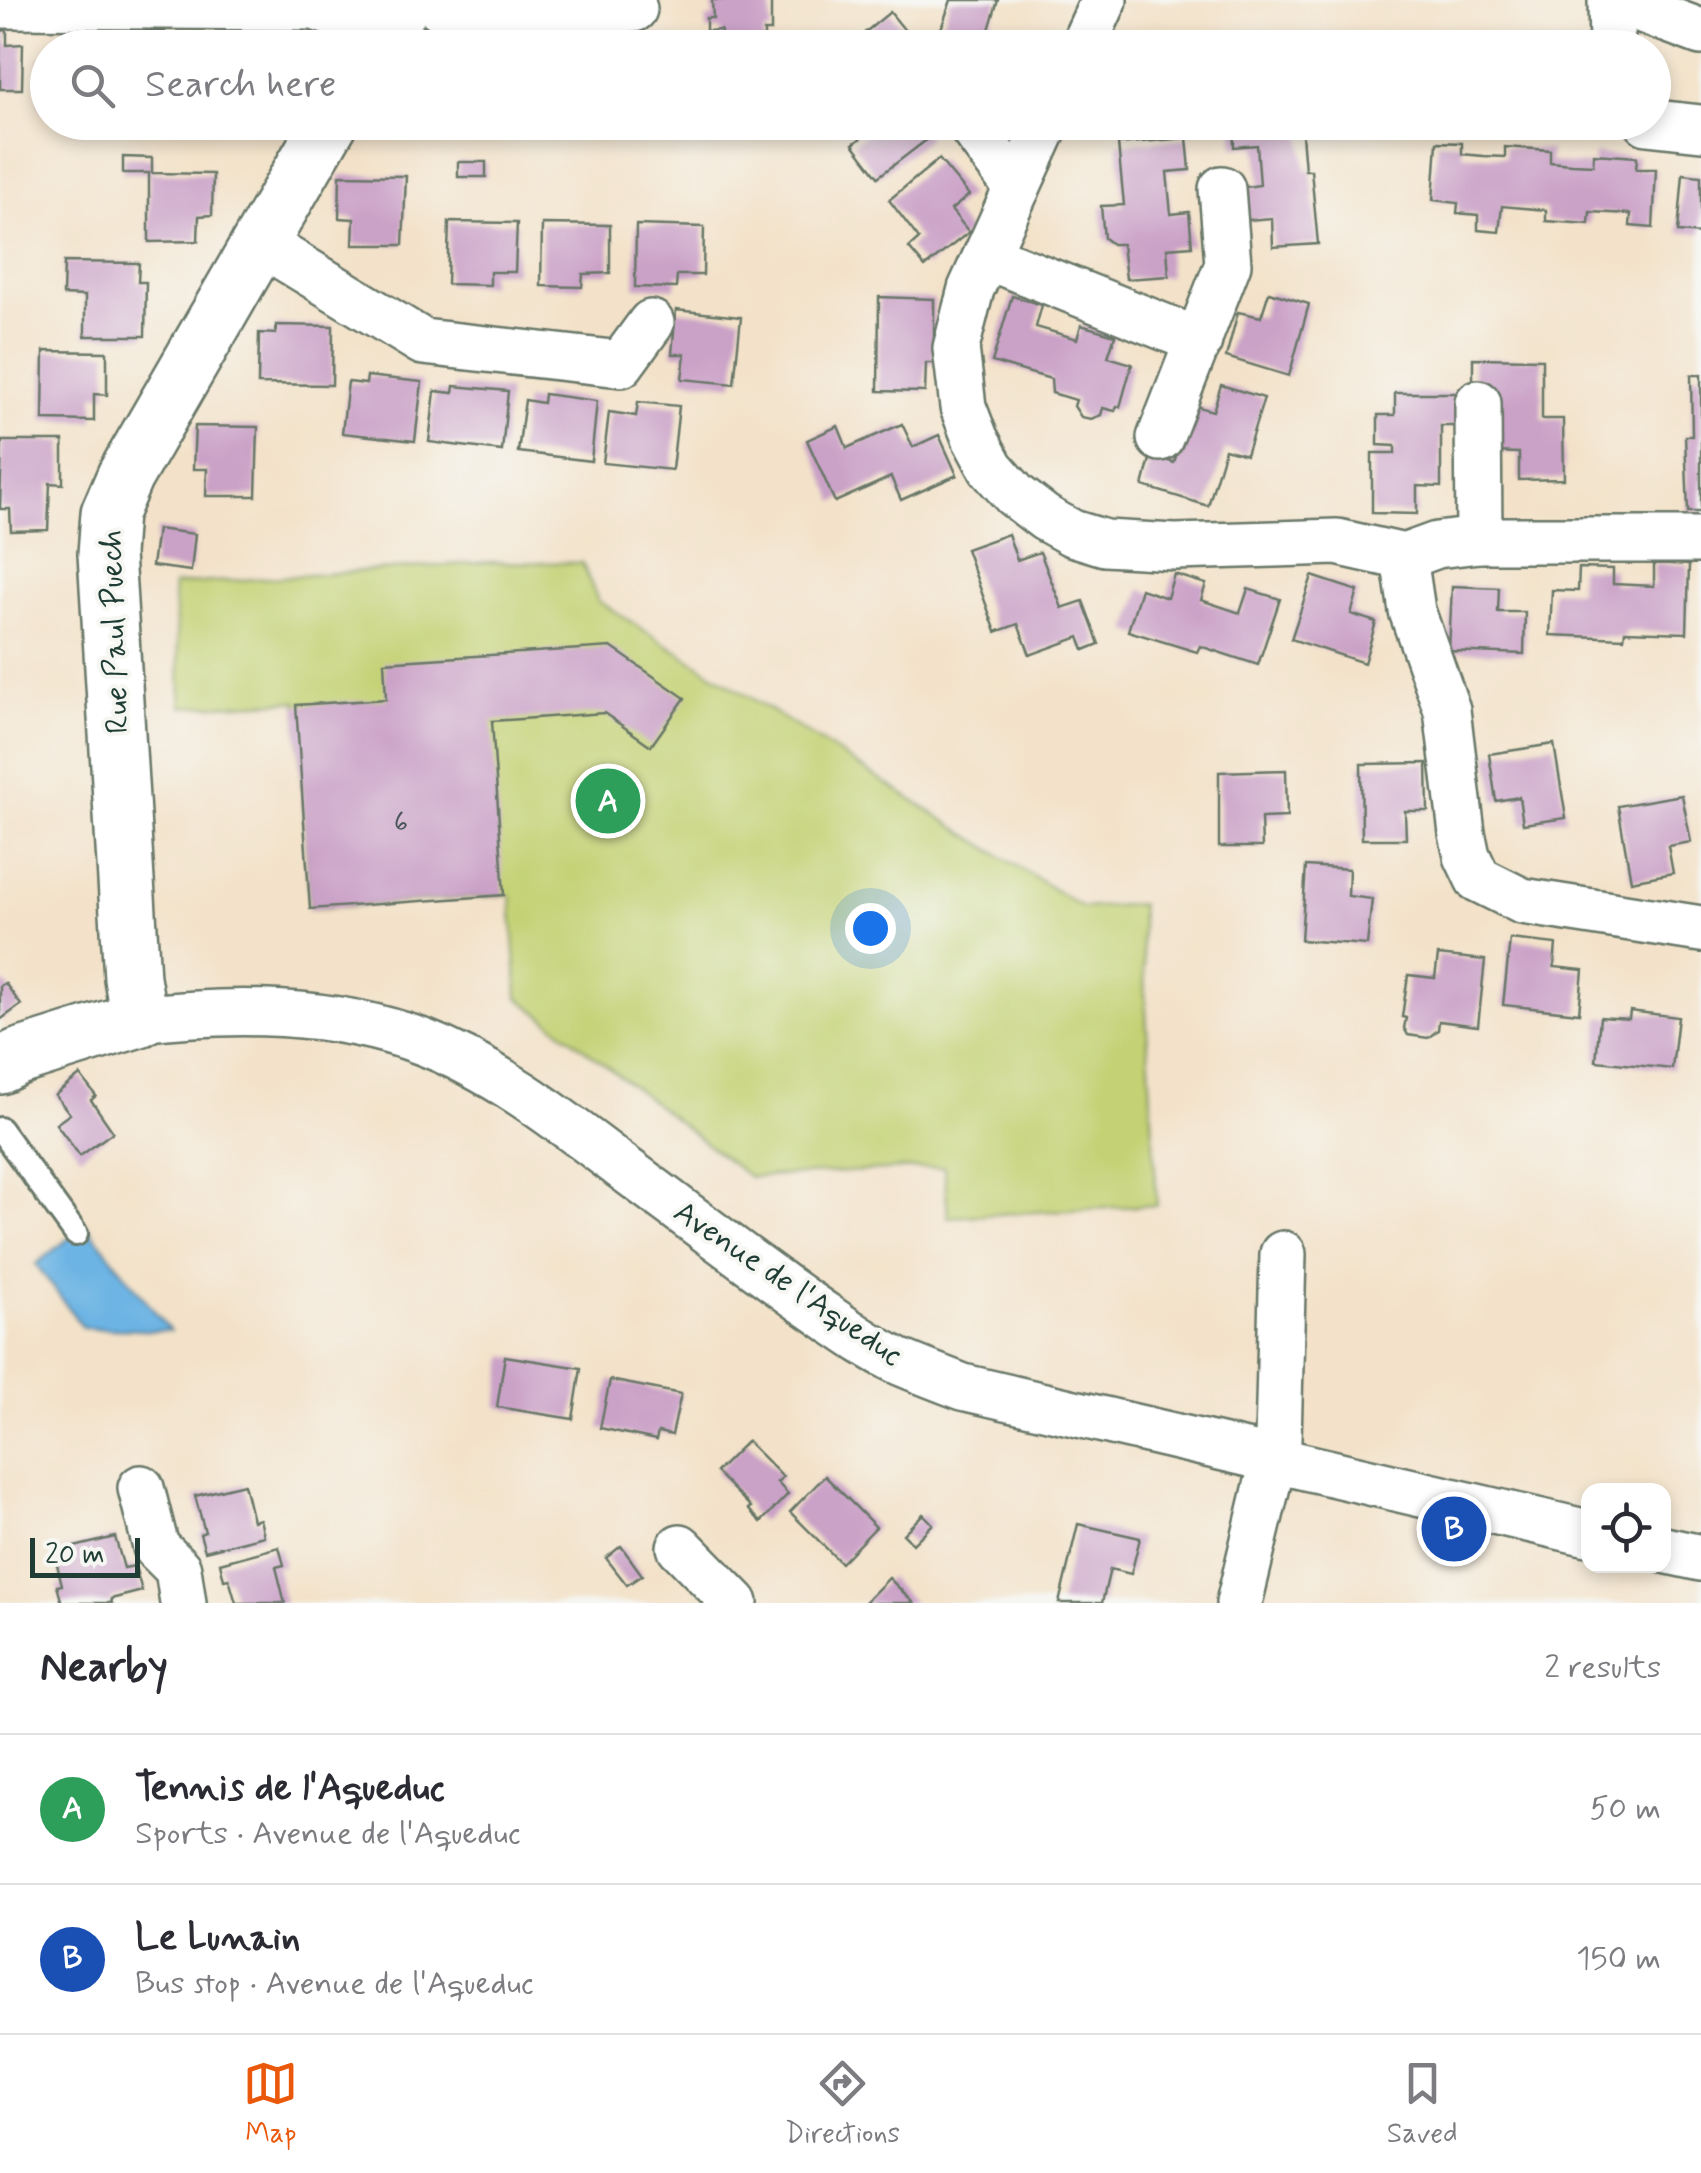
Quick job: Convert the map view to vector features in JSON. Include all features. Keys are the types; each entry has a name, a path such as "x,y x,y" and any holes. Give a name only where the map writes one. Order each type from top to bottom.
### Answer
{"street":[{"path":"432,0 440,6 634,9"},
{"path":"1090,30 1104,0"},
{"path":"1610,0 1611,30"},
{"path":"1631,0 1642,10 1701,32"},
{"path":"0,6 314,7 387,28"},
{"path":"1671,125 1701,128"},
{"name":"Rue Paul Puech","path":"138,1019 132,978 106,554 109,514 125,476 319,140"},
{"path":"981,140 1017,188"},
{"path":"1040,140 971,289 956,348 962,408 974,438 1014,495 1045,518 1072,533 1106,543 1175,547 1337,542 1404,557 1437,545 1479,540 1701,540"},
{"path":"1160,438 1228,264 1222,189"},
{"path":"258,242 423,342 621,364 652,324"},
{"path":"986,256 1198,341"},
{"path":"1478,403 1479,540"},
{"path":"1404,557 1412,611 1448,710 1462,833 1478,879 1522,901 1701,929"},
{"name":"Avenue de l'Aqueduc","path":"138,1019 196,1012 259,1012 318,1017 423,1042 524,1094 753,1265 897,1361 964,1387 1581,1531"},
{"path":"0,1066 138,1019"},
{"path":"1238,1603 1278,1440 1283,1254"},
{"path":"141,1488 156,1546 178,1569 183,1603"},
{"path":"680,1548 736,1603"},
{"path":"1671,1552 1701,1558"}],"lane":[{"path":"0,1129 76,1234"}],"green space":[{"path":"491,562 582,563 598,601 1083,908 1140,904 1157,1205 948,1217 944,1167 749,1177 518,997 511,895 310,909 297,701 182,707 173,585"}],"water":[{"path":"86,1225 170,1331 83,1328 36,1264"}],"building":[{"path":"712,0 771,0 771,30 706,30 706,18 713,18"},
{"path":"951,0 998,0 989,30 941,29"},
{"path":"890,12 905,30 868,30"},
{"path":"7,30 7,45 23,44 22,89 0,89 0,31"},
{"path":"858,140 926,140 878,177 853,144"},
{"path":"1187,140 1190,170 1167,172 1171,214 1189,212 1192,246 1167,248 1169,276 1126,279 1122,244 1112,244 1104,238 1101,206 1124,205 1118,144"},
{"path":"1234,140 1302,140 1305,170 1311,170 1318,244 1273,247 1272,218 1248,220 1245,187 1260,185 1257,145 1234,147"},
{"path":"1437,142 1462,143 1462,154 1483,156 1505,157 1505,147 1550,150 1550,162 1572,164 1593,165 1594,154 1637,157 1636,169 1656,169 1653,228 1630,226 1631,214 1590,212 1589,224 1546,221 1546,210 1502,206 1499,232 1478,230 1478,215 1457,213 1458,203 1433,200"},
{"path":"123,157 152,158 152,173 213,174 212,215 199,216 198,241 149,242 149,173 123,173"},
{"path":"939,159 969,195 951,210 969,232 925,267 909,248 919,239 889,200"},
{"path":"458,162 486,162 486,177 458,177"},
{"path":"1683,174 1701,176 1701,234 1678,232"},
{"path":"340,175 406,176 403,245 353,245 354,219 339,218"},
{"path":"449,222 517,223 515,272 490,272 490,285 447,284"},
{"path":"542,224 610,225 610,273 583,274 582,287 541,286"},
{"path":"636,225 704,227 703,275 677,275 676,288 635,287"},
{"path":"64,262 139,263 138,282 146,282 145,336 85,336 85,296 63,295"},
{"path":"1269,292 1309,304 1289,376 1226,357 1238,312 1261,317"},
{"path":"1012,296 1042,305 1036,327 1077,339 1081,325 1115,335 1108,357 1132,364 1120,407 1115,411 1103,408 1101,415 1091,419 1081,417 1074,406 1076,400 1052,393 1051,379 992,362"},
{"path":"879,297 934,299 934,363 926,363 925,392 878,391"},
{"path":"676,310 741,317 734,384 682,379 685,354 672,354"},
{"path":"276,325 333,326 332,385 258,384 259,333 276,334"},
{"path":"44,351 107,352 107,395 94,394 94,421 43,420"},
{"path":"1473,358 1542,359 1542,419 1563,419 1564,479 1519,480 1519,453 1494,452 1473,390"},
{"path":"1691,375 1701,375 1701,512 1688,512 1685,436 1692,436"},
{"path":"367,376 422,382 415,441 342,433 348,382 366,384"},
{"path":"1221,385 1264,398 1246,455 1225,449 1208,506 1143,486 1151,455 1174,463 1191,405 1213,411"},
{"path":"454,386 508,391 502,451 429,442 435,391 453,393"},
{"path":"1395,393 1463,393 1463,426 1441,426 1441,487 1417,486 1417,514 1372,513 1372,453 1395,453 1395,446 1378,445 1378,415 1395,415"},
{"path":"544,394 597,401 591,461 518,452 525,400 543,403"},
{"path":"638,402 679,406 672,470 603,463 609,412 636,416"},
{"path":"902,424 913,447 939,435 957,475 901,500 891,477 835,502 807,440 838,426 847,448"},
{"path":"195,426 258,427 256,496 206,496 207,469 193,469"},
{"path":"2,441 63,441 63,484 50,483 48,530 11,531 10,509 0,509"},
{"path":"157,529 195,534 191,571 152,566"},
{"path":"1008,534 1017,560 1040,552 1062,608 1083,601 1099,644 1084,650 1079,637 1030,655 1018,624 996,632 966,549"},
{"path":"1654,563 1689,565 1687,633 1625,631 1624,638 1550,635 1552,590 1578,591 1579,568 1613,569 1613,584 1654,586"},
{"path":"1174,574 1206,584 1201,600 1240,613 1248,589 1280,599 1258,665 1200,646 1197,652 1128,631 1141,589 1167,598"},
{"path":"1312,576 1358,591 1351,614 1376,622 1364,663 1291,639"},
{"path":"1452,586 1499,588 1498,612 1525,612 1524,654 1449,651"},
{"path":"611,647 685,698 651,746 604,713 492,721 504,895 310,909 296,705 386,699 384,662"},
{"path":"1554,744 1566,818 1523,824 1519,797 1496,801 1489,754"},
{"path":"1427,763 1428,811 1405,811 1406,839 1362,839 1361,764"},
{"path":"1286,770 1287,817 1261,818 1262,847 1219,847 1219,772"},
{"path":"1682,795 1691,842 1668,846 1673,873 1631,881 1618,806"},
{"path":"1306,866 1349,869 1348,896 1372,899 1367,945 1301,940"},
{"path":"1510,939 1556,944 1554,967 1583,970 1579,1013 1503,1005"},
{"path":"1438,955 1485,960 1478,1026 1439,1021 1438,1030 1428,1038 1408,1035 1404,1028 1406,1018 1402,1017 1408,975 1435,978"},
{"path":"5,983 21,1005 0,1020 0,986"},
{"path":"1630,1011 1678,1017 1672,1069 1596,1061 1600,1017 1629,1019"},
{"path":"80,1075 96,1096 91,1100 113,1132 80,1156 56,1124 70,1114 55,1095"},
{"path":"505,1356 581,1368 573,1419 497,1407"},
{"path":"610,1380 681,1394 672,1435 658,1432 656,1440 600,1428"},
{"path":"747,1441 783,1477 777,1482 788,1494 761,1522 716,1472"},
{"path":"825,1476 876,1527 841,1563 790,1512"},
{"path":"244,1484 253,1521 260,1519 264,1536 205,1551 200,1534 205,1532 195,1496"},
{"path":"923,1514 933,1524 913,1544 903,1534"},
{"path":"1078,1524 1140,1538 1131,1574 1110,1569 1102,1603 1059,1603"},
{"path":"115,1537 124,1568 135,1566 142,1591 111,1599 112,1603 62,1603 54,1552"},
{"path":"621,1546 642,1575 627,1585 606,1558"},
{"path":"279,1547 284,1565 276,1567 285,1603 236,1603 220,1563"},
{"path":"889,1578 914,1603 864,1603"}],"place":[{"name":"Tennis de l'Aqueduc","path":"608,801"},
{"name":"Le Lunain","path":"1454,1529"}]}
